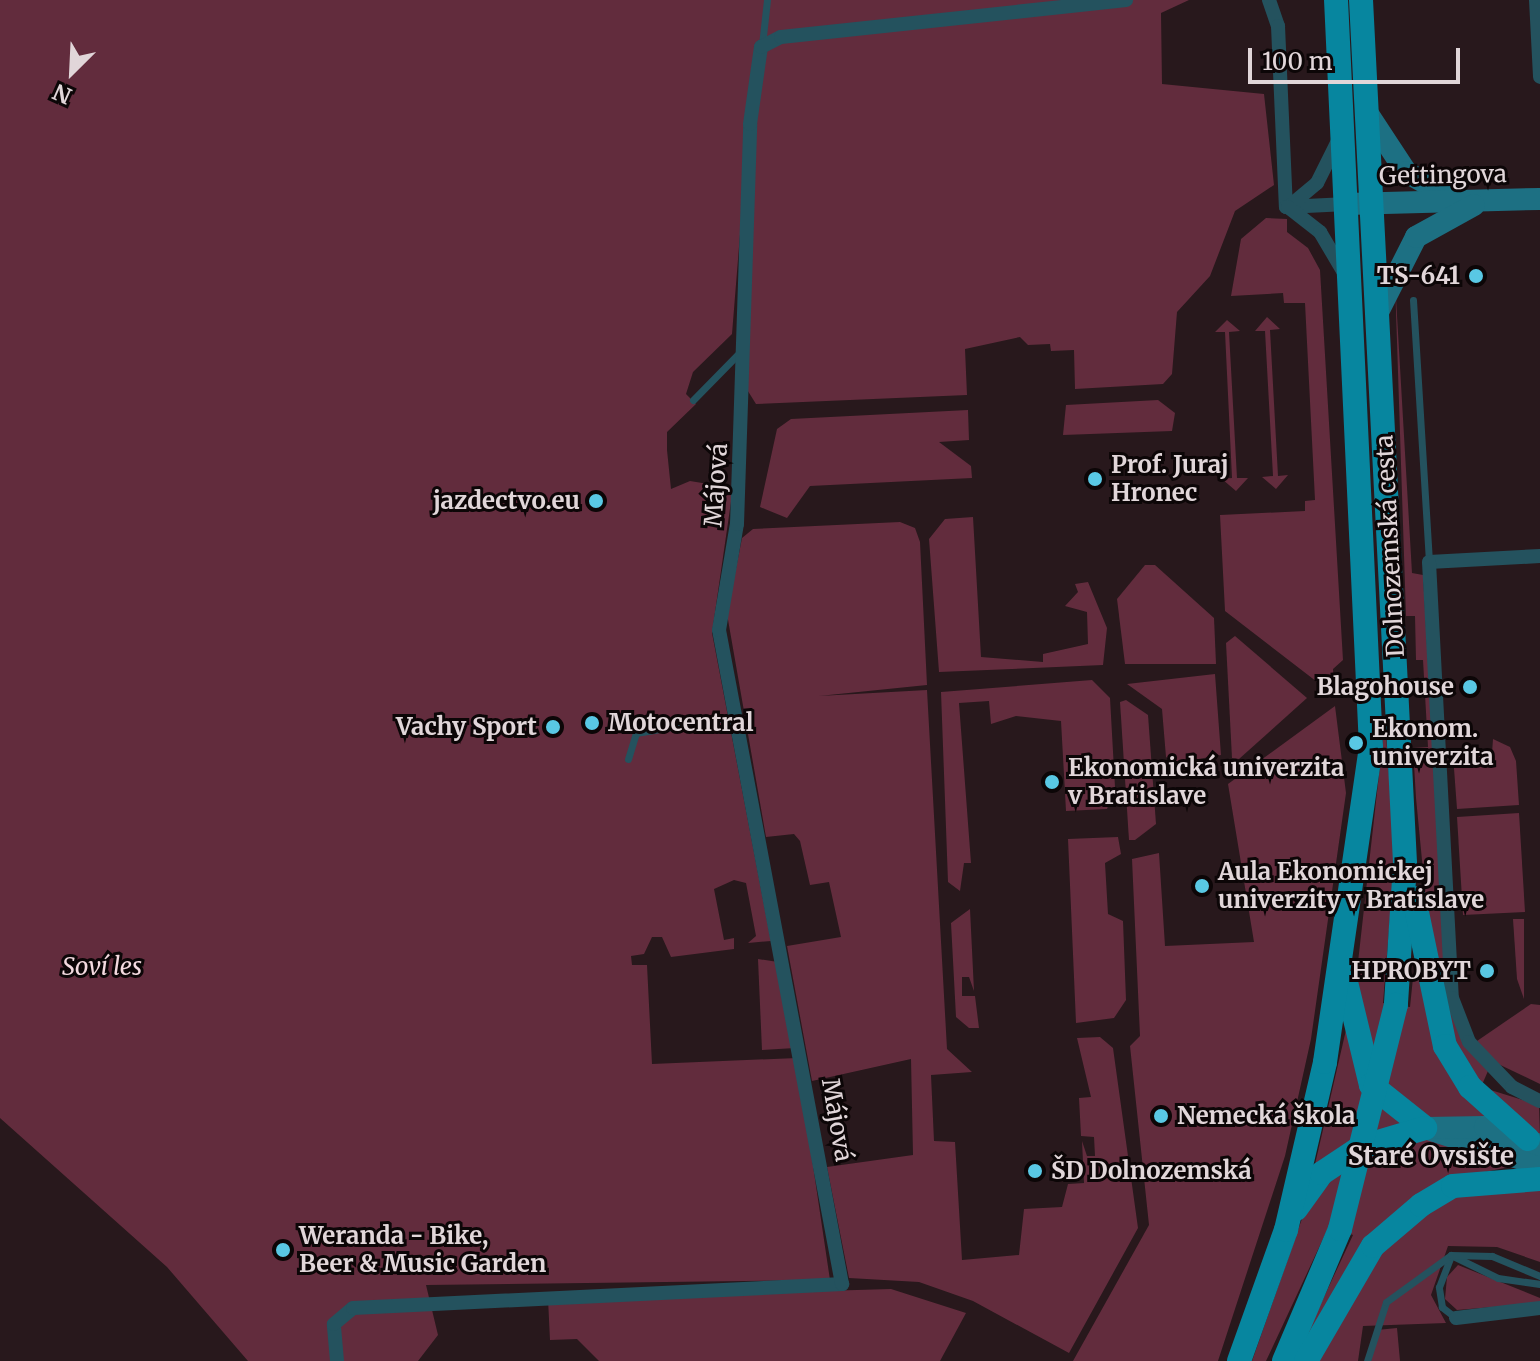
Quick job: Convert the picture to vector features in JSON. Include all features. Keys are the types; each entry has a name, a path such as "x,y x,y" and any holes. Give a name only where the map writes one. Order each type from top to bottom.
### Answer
{"main road":[{"name":"Dolnozemská cesta","path":"1284,1361 1340,1229 1396,1005 1405,864 1377,314 1343,129 1336,0"},
{"name":"Dolnozemská cesta","path":"1239,1361 1286,1230 1343,960 1372,713 1351,286 1366,111 1361,0"},
{"path":"1405,864 1445,1046 1470,1087 1534,1142"},
{"path":"1343,960 1371,1085 1425,1128"},
{"path":"1286,1230 1322,1173 1361,1147 1425,1128"},
{"path":"1306,1361 1373,1246 1421,1205 1453,1186 1540,1179"},
{"path":"1272,1361 1298,1322"}],"street":[{"path":"761,47 781,37 1126,0"},
{"path":"1269,0 1277,13 1288,207 1320,232 1351,286"},
{"path":"1536,0 1540,77"},
{"name":"Májová","path":"337,1361 334,1324 353,1308 842,1284 719,630 737,524 750,124 761,47"},
{"path":"1366,111 1406,172 1461,201"},
{"path":"1288,207 1317,183 1343,129"},
{"name":"Gettingova","path":"1358,203 1540,199"},
{"path":"1377,314 1416,237 1486,201"},
{"path":"1288,207 1358,203"},
{"path":"1540,556 1429,562 1452,998 1469,1042 1512,1087 1540,1101"},
{"path":"1425,1128 1460,1125 1534,1142"},
{"path":"1425,1128 1540,1165"},
{"path":"1456,1318 1540,1308"}],"lane":[{"path":"761,47 767,0"},
{"path":"1413,300 1429,562"},
{"path":"693,400 743,349"},
{"path":"628,759 636,733 735,716"},
{"path":"1367,1361 1386,1302 1451,1255 1492,1256 1540,1276"},
{"path":"1451,1255 1498,1278 1540,1284"},
{"path":"1451,1255 1439,1287 1442,1307 1456,1318"}],"green space":[{"name":"Soví les","path":"0,0 1189,0 1161,13 1162,84 1264,94 1274,185 1235,211 1210,276 1177,312 1172,374 1163,384 1075,389 1074,350 1051,351 1050,344 1028,345 1020,337 965,349 967,395 756,404 746,388 755,48 732,334 693,372 686,394 696,404 667,432 667,450 671,489 690,481 733,488 712,633 771,941 748,943 756,936 746,883 734,880 714,889 724,940 734,938 734,949 671,957 662,937 652,937 644,954 631,956 632,965 647,965 652,1064 797,1058 830,1280 426,1285 438,1335 418,1361 248,1361 167,1267 0,1118"},
{"path":"1266,218 1287,219 1287,232 1308,248 1320,270 1343,660 1333,669 1334,685 1321,685 1225,611 1220,515 1305,511 1305,501 1315,500 1305,303 1284,303 1283,293 1231,296 1241,239"},
{"path":"1395,281 1412,573 1423,575 1447,995 1463,1044 1488,1071 1481,1087 1539,1105 1540,1136 1478,1090 1451,1045 1435,995 1413,748 1428,747 1423,660 1416,660 1415,616 1406,616"},
{"path":"1267,317 1280,329 1270,330 1278,476 1288,475 1276,489 1262,477 1273,476 1265,331 1255,331"},
{"path":"1227,320 1240,331 1229,332 1237,478 1248,478 1236,491 1222,479 1232,478 1225,332 1215,332"},
{"path":"1158,400 1175,413 1172,431 1063,435 1066,405"},
{"path":"968,410 969,440 939,442 971,466 972,478 810,486 787,518 760,507 777,429 791,419"},
{"path":"973,517 981,657 1043,662 1043,654 1088,644 1087,612 1065,606 1078,592 1075,584 1088,582 1107,628 1103,665 939,672 929,539 945,519"},
{"path":"900,522 915,528 920,542 927,685 819,696 927,690 947,1049 972,1072 931,1075 934,1141 955,1142 962,1260 1019,1255 1024,1209 1062,1207 1068,1184 1084,1183 1082,1141 1087,1156 1095,1156 1094,1137 1081,1136 1079,1098 1091,1097 1077,1038 1100,1037 1113,1048 1138,1228 1069,1353 973,1301 919,1282 849,1278 827,1167 913,1155 911,1059 812,1081 787,946 841,937 829,882 810,885 800,841 794,834 766,837 727,614 742,538 753,529"},
{"path":"1145,565 1155,565 1214,618 1216,664 1125,664 1117,599"},
{"path":"1235,636 1307,698 1239,759 1232,758 1226,643"},
{"path":"1215,674 1221,755 1176,763 1166,757 1162,709 1127,684"},
{"path":"1092,680 1110,698 1115,787 1107,809 1066,811 1061,721 1016,716 991,724 989,701 959,703 971,863 964,863 960,891 948,882 941,692"},
{"path":"1126,700 1148,715 1156,824 1135,840 1129,840 1120,702"},
{"path":"1335,706 1346,793 1311,1039 1285,1156 1218,1361 1073,1361 1149,1225 1130,1046 1140,1036 1132,859 1159,853 1165,946 1254,942 1228,784"},
{"path":"1385,721 1395,856 1383,1003 1410,1007 1418,929 1429,1012 1504,1125 1428,1121 1394,1101 1354,998"},
{"path":"1493,739 1510,747 1516,761 1519,805 1457,809 1453,755 1492,753"},
{"path":"1519,813 1525,912 1463,915 1457,817"},
{"path":"1118,837 1121,854 1105,863 1108,914 1123,921 1126,1000 1114,1018 1076,1023 1068,839"},
{"path":"970,909 974,991 969,977 962,977 962,996 975,996 979,1028 969,1028 956,1017 951,923"},
{"path":"1513,919 1524,919 1524,999 1517,979"},
{"path":"758,959 778,962 795,1048 762,1050"},
{"path":"1531,1004 1540,1005 1540,1084 1494,1062 1477,1041"},
{"path":"1346,1030 1404,1125 1313,1173"},
{"path":"1421,1137 1519,1165 1465,1176 1400,1213 1294,1361 1353,1235 1329,1226 1266,1361 1252,1361 1304,1213 1348,1161"},
{"path":"1540,1184 1540,1262 1497,1247 1448,1246 1431,1295 1446,1323 1363,1326 1358,1361 1314,1361 1377,1251 1445,1199"},
{"path":"1458,1265 1540,1298 1540,1303 1457,1310 1445,1299 1447,1277"},
{"path":"891,1289 966,1313 940,1361 599,1361 577,1339 550,1340 548,1299"},
{"path":"1397,1328 1400,1361 1371,1361 1377,1330"}],"place":[{"name":"TS-641","path":"1476,276"},
{"name":"Prof. Juraj Hronec","path":"1095,479"},
{"name":"jazdectvo.eu","path":"596,501"},
{"name":"Blagohouse","path":"1470,687"},
{"name":"Motocentral","path":"592,723"},
{"name":"Vachy Sport","path":"553,727"},
{"name":"Ekonom. univerzita","path":"1356,743"},
{"name":"Ekonomická univerzita v Bratislave","path":"1052,782"},
{"name":"Aula Ekonomickej univerzity v Bratislave","path":"1202,886"},
{"name":"HPROBYT","path":"1487,971"},
{"name":"Nemecká škola","path":"1161,1116"},
{"name":"ŠD Dolnozemská","path":"1035,1171"},
{"name":"Weranda - Bike, Beer & Music Garden","path":"283,1250"}],"district":[{"name":"Staré Ovsište","path":"1431,1156"}]}
